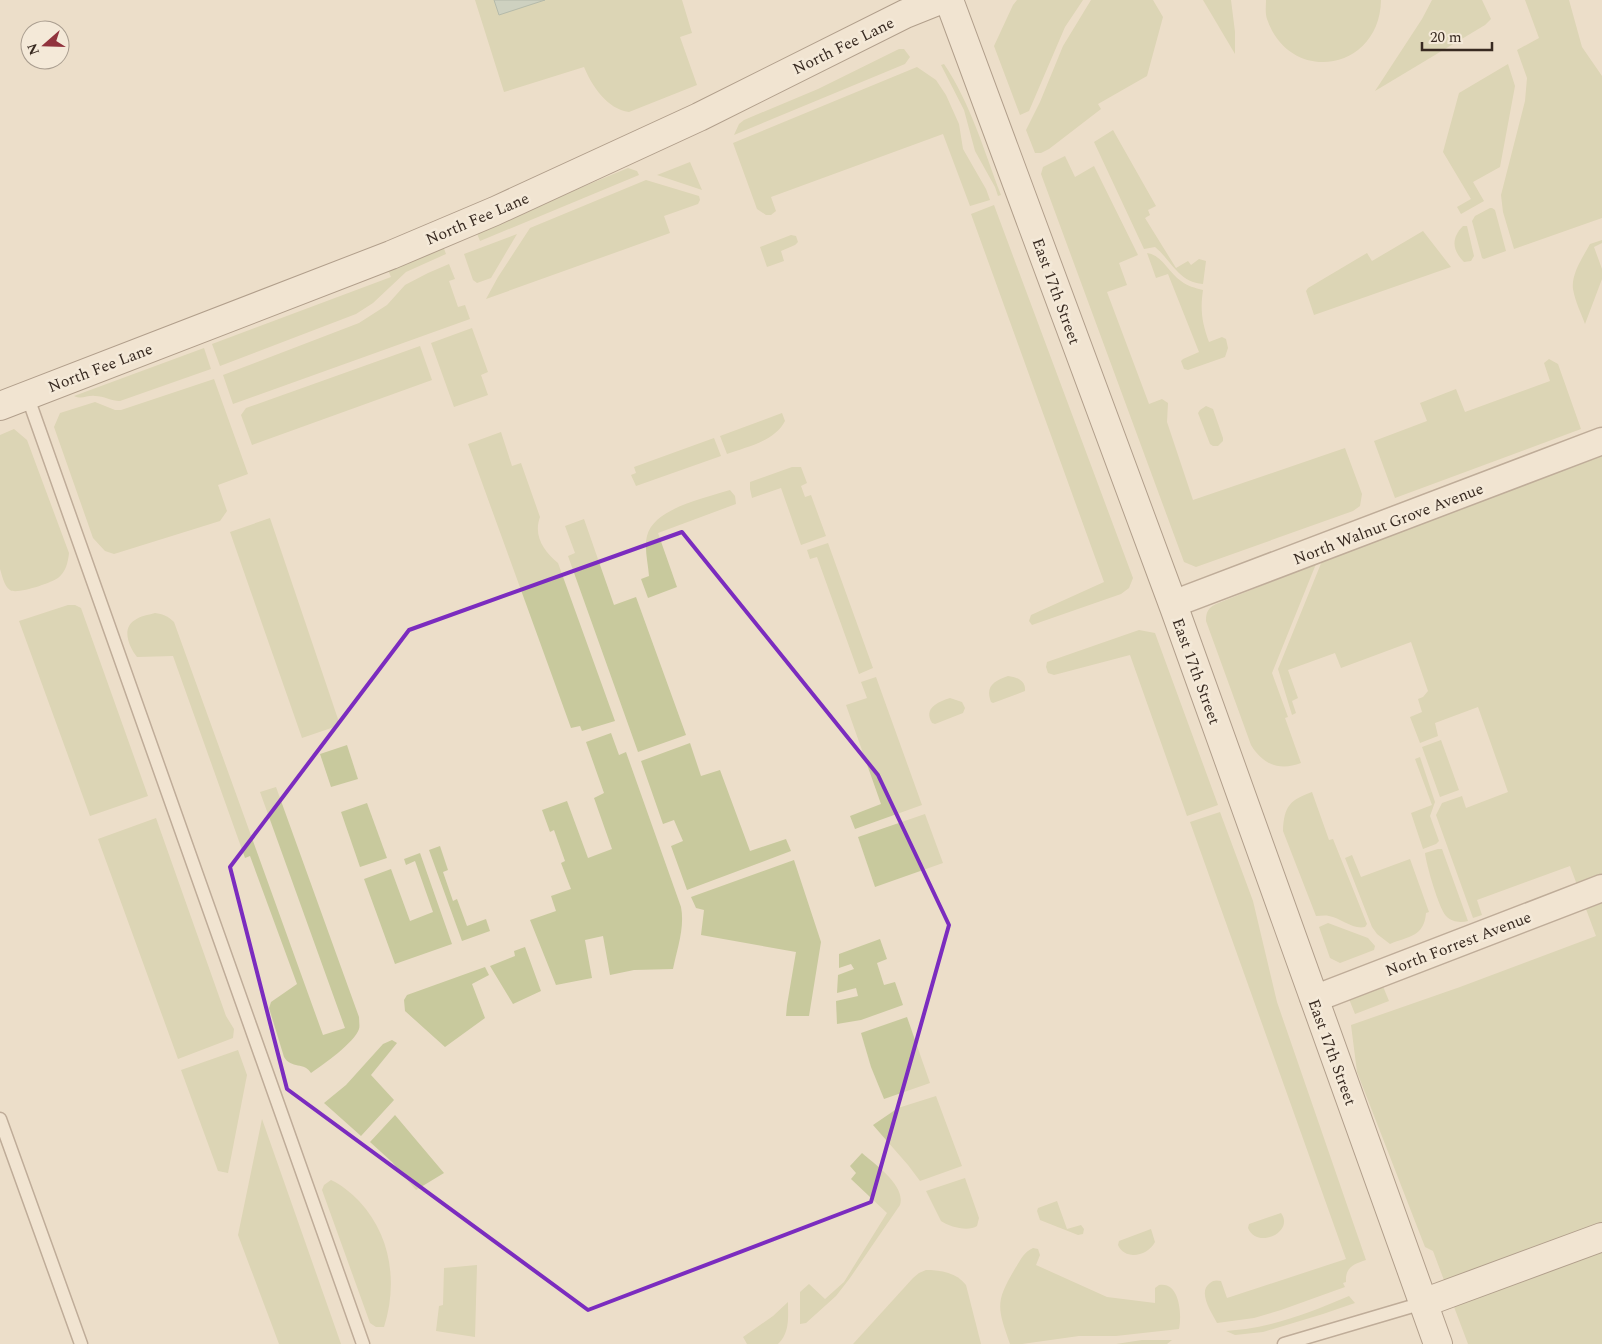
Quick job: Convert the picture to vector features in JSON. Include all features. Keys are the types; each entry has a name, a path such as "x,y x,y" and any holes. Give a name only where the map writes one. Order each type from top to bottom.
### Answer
{"main road":[{"name":"North Fee Lane","path":"0,406 391,255 495,211 699,117 905,14 940,0"},
{"name":"East 17th Street","path":"949,0 1173,604 1438,1344"},
{"path":"1423,1303 1602,1237"}],"street":[{"name":"North Walnut Grove Avenue","path":"1173,604 1602,441"},
{"name":"North Forrest Avenue","path":"1314,999 1602,888"}],"lane":[{"path":"27,395 363,1344"},
{"path":"0,1119 81,1344"},
{"path":"1284,1344 1423,1303"}],"highlighted area":[{"path":"682,532 878,775 949,925 871,1202 588,1310 287,1089 230,867 409,630"}],"green space":[{"path":"475,0 682,0 692,33 680,37 697,85 629,112 614,106 601,96 591,82 584,67 504,92"},
{"path":"1017,0 1083,0 1065,27 1029,111 1020,115 994,46"},
{"path":"1091,0 1153,0 1163,17 1147,76 1098,104 1101,109 1049,149 1041,153 1035,153 1026,130 1040,102 1063,46"},
{"path":"1203,0 1231,0 1235,32 1235,54"},
{"path":"1266,0 1381,0 1377,24 1366,42 1351,55 1332,61 1313,61 1294,54 1278,40 1267,19"},
{"path":"1432,0 1482,0 1491,19 1485,25 1375,91 1422,19"},
{"path":"1525,0 1569,0 1582,47 1602,76 1602,218 1514,249 1503,212 1501,195 1525,101 1527,78 1517,50 1539,38"},
{"path":"899,49 904,49 910,57 905,64 734,135 739,124 744,120 818,89"},
{"path":"944,64 954,79 969,111 1001,195 998,196 975,151 964,110 941,65"},
{"path":"1508,64 1515,86 1500,167 1473,182 1484,201 1461,214 1457,207 1471,199 1443,152 1459,93"},
{"path":"917,67 936,80 946,95 959,124 963,149 986,189 990,200 970,206 943,134 771,197 776,211 771,215 766,215 757,209 733,143"},
{"path":"1113,130 1156,206 1148,210 1150,215 1145,218 1176,268 1188,261 1191,265 1199,259 1206,261 1203,284 1194,282 1181,275 1155,247 1144,249 1094,142"},
{"path":"1065,156 1075,177 1094,166 1138,255 1119,263 1127,285 1107,292 1149,404 1162,399 1168,403 1167,422 1193,500 1345,448 1362,494 1360,506 1353,511 1196,567 1184,562 1041,174 1043,167"},
{"path":"690,162 702,190 657,175"},
{"path":"628,168 637,171 639,175 480,241 476,231"},
{"path":"646,180 699,196 700,200 698,204 664,216 670,233 486,299 530,228"},
{"path":"994,205 1133,578 1129,588 1121,594 1032,625 1029,621 1031,615 1104,582 971,214"},
{"path":"1490,208 1495,210 1506,251 1484,259 1482,258 1472,221 1475,216"},
{"path":"1463,226 1467,226 1474,256 1471,261 1464,262 1457,253 1454,244 1456,235"},
{"path":"1423,231 1451,267 1314,315 1306,291 1308,288 1367,253 1372,261"},
{"path":"517,234 491,278 477,283 473,280 464,254"},
{"path":"791,235 796,236 798,242 781,251 784,261 767,267 760,247"},
{"path":"1602,240 1602,243 1594,247 1602,269 1602,279 1585,324 1573,289 1574,277 1590,244"},
{"path":"443,246 446,254 406,272 373,303 356,314 220,366 212,344 391,277 388,270"},
{"path":"1147,253 1157,257 1183,283 1203,290 1203,322 1209,342 1222,337 1226,339 1228,348 1225,357 1188,370 1184,369 1181,361 1199,352 1168,274 1156,278"},
{"path":"449,264 455,279 449,281 458,307 465,305 470,319 233,404 223,375 359,323 387,305 405,285"},
{"path":"472,328 488,372 481,375 488,395 454,407 431,343"},
{"path":"420,346 432,380 252,445 241,415 246,408"},
{"path":"204,348 211,369 120,401 98,396 80,398 74,396"},
{"path":"1549,359 1558,364 1581,429 1395,498 1374,441 1427,421 1420,403 1456,389 1465,412 1550,381 1544,363"},
{"path":"214,379 248,474 218,485 227,511 220,521 114,554 105,551 93,538 54,427 60,413 95,402 115,410 121,410"},
{"path":"1206,406 1213,409 1223,438 1223,441 1218,446 1210,444 1198,413"},
{"path":"782,413 785,421 775,434 752,446 727,454 720,436"},
{"path":"14,429 27,440 69,553 65,570 61,576 34,588 19,591 10,590 6,586 0,569 0,435"},
{"path":"501,432 512,466 521,463 540,517 538,531 541,543 558,563 615,721 582,731 580,726 571,728 468,444"},
{"path":"714,438 721,456 636,486 631,475 636,473 634,467"},
{"path":"1602,455 1602,1344 1468,1344 1433,1251 1425,1247 1357,1072 1351,1025 1460,987 1596,936 1570,866 1477,900 1482,915 1473,918 1436,815 1442,803 1462,796 1466,808 1508,792 1478,707 1435,723 1438,736 1420,743 1410,717 1422,712 1418,699 1423,697 1428,691 1411,642 1341,668 1335,653 1288,670 1298,698 1292,701 1296,713 1292,715 1278,669 1322,561"},
{"path":"792,467 801,467 807,483 801,486 805,497 811,495 826,536 801,545 781,488 752,498 750,489 750,482"},
{"path":"730,490 735,496 736,504 658,533 677,587 648,598 641,579 649,576 646,545 647,536 652,526 659,518 670,511"},
{"path":"270,518 340,725 302,738 230,532"},
{"path":"584,519 614,605 636,597 686,735 638,752 568,556 575,553 565,526"},
{"path":"828,543 873,668 859,674 817,557 810,559 807,550"},
{"path":"1316,564 1272,673 1288,717 1285,718 1301,763 1279,766 1267,762 1251,745 1206,621 1206,615 1209,609 1216,604"},
{"path":"68,605 75,605 81,608 148,796 90,816 19,621"},
{"path":"155,613 170,618 174,622 323,1035 345,1028 260,792 276,787 359,1017 359,1029 352,1040 311,1073 305,1068 290,1063 284,1057 269,1008 271,1002 297,984 250,856 245,858 173,656 137,657 129,643 127,633 131,623 139,618"},
{"path":"1139,630 1155,633 1218,805 1187,816 1130,655 1054,675 1048,673 1046,667 1047,662"},
{"path":"1008,676 1020,680 1024,685 1025,691 993,703 991,702 989,696 990,688 995,682"},
{"path":"876,677 922,805 855,829 850,816 881,804 846,705 867,698 861,682"},
{"path":"950,698 962,702 965,708 963,713 935,724 932,723 929,713 933,706"},
{"path":"611,733 619,755 626,752 681,907 681,931 673,969 634,970 610,975 603,936 585,940 592,978 556,985 530,920 556,911 551,896 571,889 561,863 565,861 554,830 550,832 542,810 567,801 588,858 612,849 594,798 604,793 586,742"},
{"path":"1441,740 1459,790 1440,797 1422,747"},
{"path":"690,743 701,776 720,770 750,851 786,839 791,851 687,890 671,846 683,841 674,820 663,824 641,761"},
{"path":"347,745 358,779 331,787 320,754"},
{"path":"1420,757 1435,802 1430,816 1439,841 1423,849 1411,813 1432,805 1415,759"},
{"path":"1312,792 1329,840 1333,839 1367,924 1365,927 1356,927 1334,917 1316,916 1283,831 1285,815 1290,805 1298,798"},
{"path":"367,803 387,858 360,867 341,812"},
{"path":"1220,812 1253,901 1277,1002 1366,1260 1351,1267 1347,1273 1346,1282 1343,1283 1345,1287 1254,1318 1217,1323 1205,1297 1206,1287 1212,1281 1221,1281 1227,1298 1346,1259 1190,822"},
{"path":"925,814 943,863 875,887 858,837"},
{"path":"156,818 226,1016 234,1029 233,1038 178,1059 98,839"},
{"path":"440,846 448,870 443,872 453,901 457,899 467,926 486,919 490,931 462,941 429,850"},
{"path":"1442,849 1468,921 1459,922 1451,920 1443,912 1440,905 1430,876 1425,853"},
{"path":"420,853 452,944 395,964 364,879 391,869 410,921 433,912 415,861 406,865 404,859"},
{"path":"1352,855 1361,877 1410,859 1429,912 1426,913 1425,921 1419,931 1390,944 1377,934 1372,927 1345,858"},
{"path":"794,860 821,942 809,1016 786,1016 796,952 701,935 704,910 696,908 691,897"},
{"path":"1328,923 1368,938 1375,946 1374,950 1340,963 1330,958 1319,927"},
{"path":"880,939 887,959 877,963 884,985 895,982 903,1005 861,1020 837,1024 836,1001 858,996 856,988 837,993 838,975 854,969 851,964 839,968 839,954"},
{"path":"525,947 541,991 513,1004 490,966 515,956 514,951"},
{"path":"485,967 489,975 472,984 485,1018 445,1047 405,1011 404,1000 407,995"},
{"path":"1382,984 1389,1001 1355,1014 1349,999"},
{"path":"907,1017 930,1083 884,1099 871,1067 861,1033"},
{"path":"392,1040 397,1043 371,1075 394,1100 361,1136 324,1103 346,1085 383,1044"},
{"path":"238,1050 247,1075 228,1173 218,1171 181,1070"},
{"path":"936,1096 962,1166 920,1181 873,1125 898,1108"},
{"path":"395,1115 444,1173 416,1190 392,1162 370,1142"},
{"path":"262,1119 341,1344 279,1344 238,1235"},
{"path":"862,1153 894,1183 901,1198 900,1205 836,1296 806,1323 800,1324 800,1292 809,1284 825,1299 844,1282 887,1213 851,1179 856,1173 850,1166"},
{"path":"965,1178 979,1218 977,1226 969,1229 954,1227 941,1221 926,1191"},
{"path":"331,1180 346,1189 370,1214 385,1244 391,1277 388,1310 384,1327 376,1327 370,1323 322,1190 324,1185"},
{"path":"1057,1201 1067,1229 1081,1225 1084,1229 1083,1234 1078,1235 1040,1220 1038,1208"},
{"path":"1281,1213 1284,1220 1283,1226 1273,1236 1259,1238 1248,1228 1249,1224"},
{"path":"1151,1229 1155,1242 1147,1251 1131,1255 1121,1250 1118,1245 1119,1241"},
{"path":"1033,1248 1038,1249 1040,1255 1036,1265 1107,1297 1155,1303 1155,1288 1159,1285 1166,1285 1175,1293 1178,1300 1180,1308 1179,1329 1116,1336 1079,1336 1010,1344 1002,1321 1001,1297 1021,1259"},
{"path":"477,1265 475,1337 436,1331 439,1306 443,1305 444,1268"},
{"path":"926,1270 948,1273 966,1285 981,1344 853,1344 913,1278"},
{"path":"1349,1296 1355,1303 1263,1332 1235,1335 1226,1331 1259,1327 1285,1320"},
{"path":"788,1302 788,1319 785,1335 778,1344 747,1344 743,1337 773,1316"},
{"path":"1142,1340 1172,1340 1167,1344 1116,1344"}],"shaded area":[{"path":"494,0 545,0 499,15"}]}
